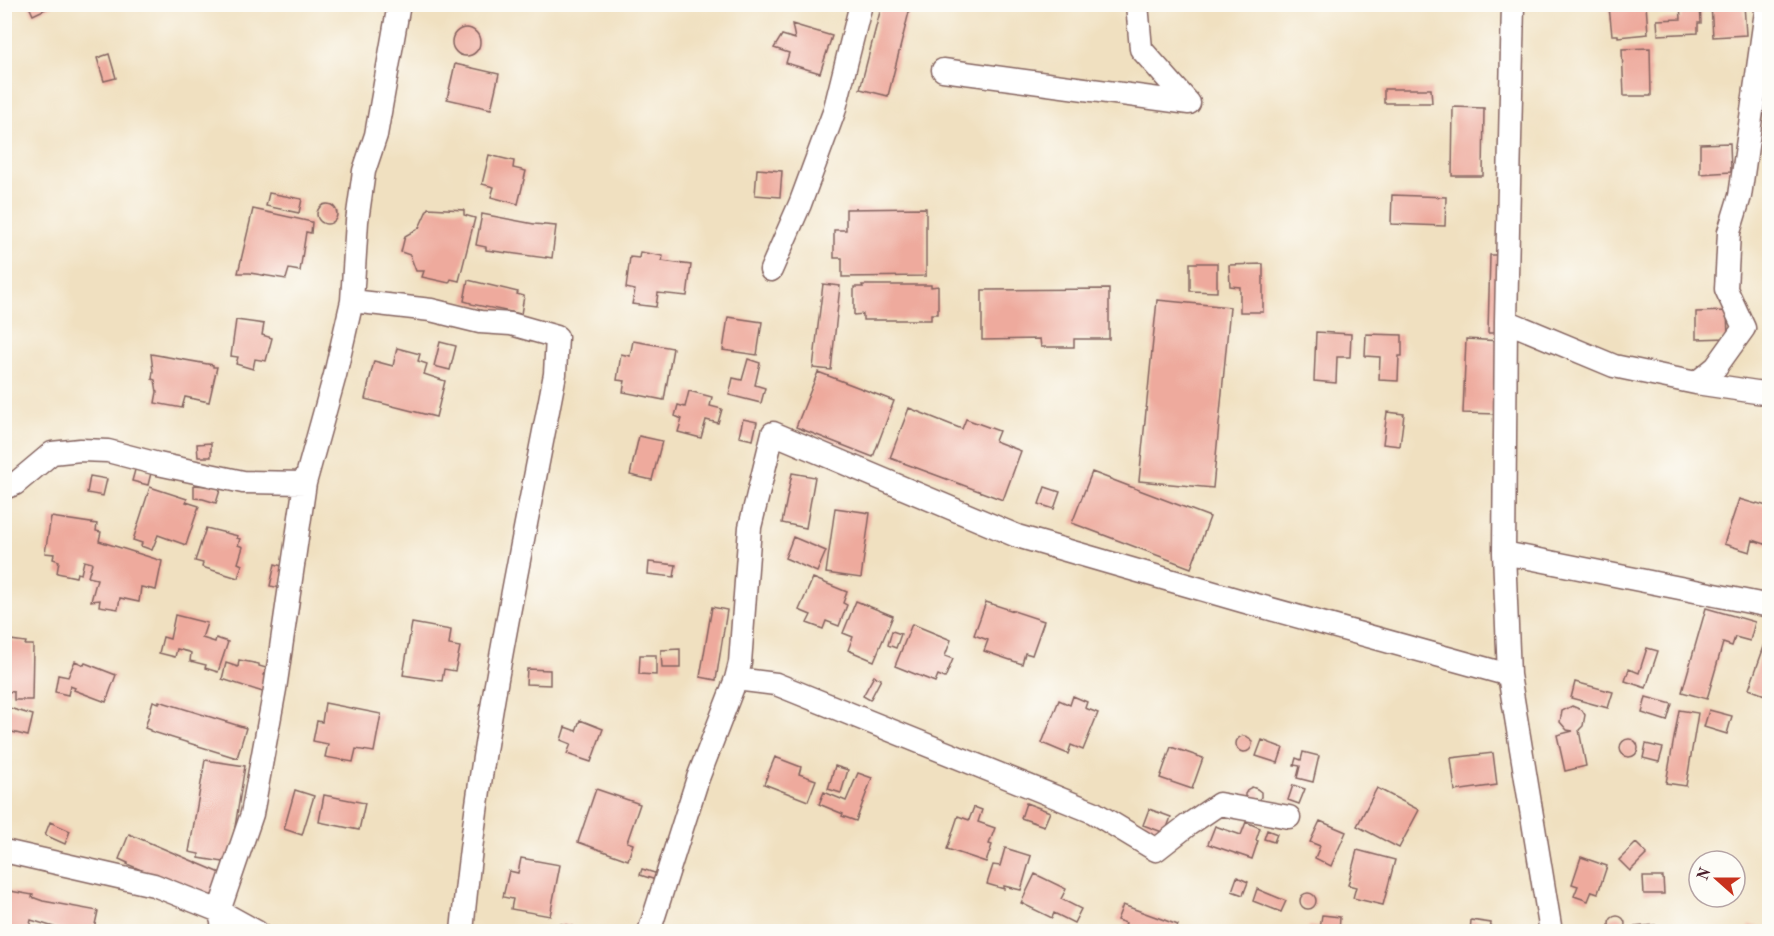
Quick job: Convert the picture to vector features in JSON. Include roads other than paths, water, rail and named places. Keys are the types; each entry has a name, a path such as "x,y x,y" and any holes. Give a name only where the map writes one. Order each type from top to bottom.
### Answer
{"street":[{"path":"771,270 800,204 834,112 861,4"},
{"path":"943,70 1189,103 1140,50 1137,4"},
{"path":"1513,4 1506,321 1504,553 1509,675 1551,932"},
{"path":"1696,382 1716,367 1744,328 1726,289 1728,232 1740,196 1767,4"},
{"path":"221,921 252,814 275,689 305,483 335,375 352,301 357,221 364,171 376,135 398,5"},
{"path":"352,301 431,310 480,322 511,324 557,337 555,374 492,711 466,883 462,932"},
{"path":"1506,321 1614,366 1770,394"},
{"path":"648,932 698,778 736,679 740,663 750,527 773,433 1017,536 1509,675"},
{"path":"4,488 15,484 52,453 80,450 108,451 243,482 305,483"},
{"path":"1504,553 1770,606"},
{"path":"736,679 776,684 1093,812 1156,850 1219,804 1289,817"},
{"path":"4,851 154,885 221,921 257,932"}]}
